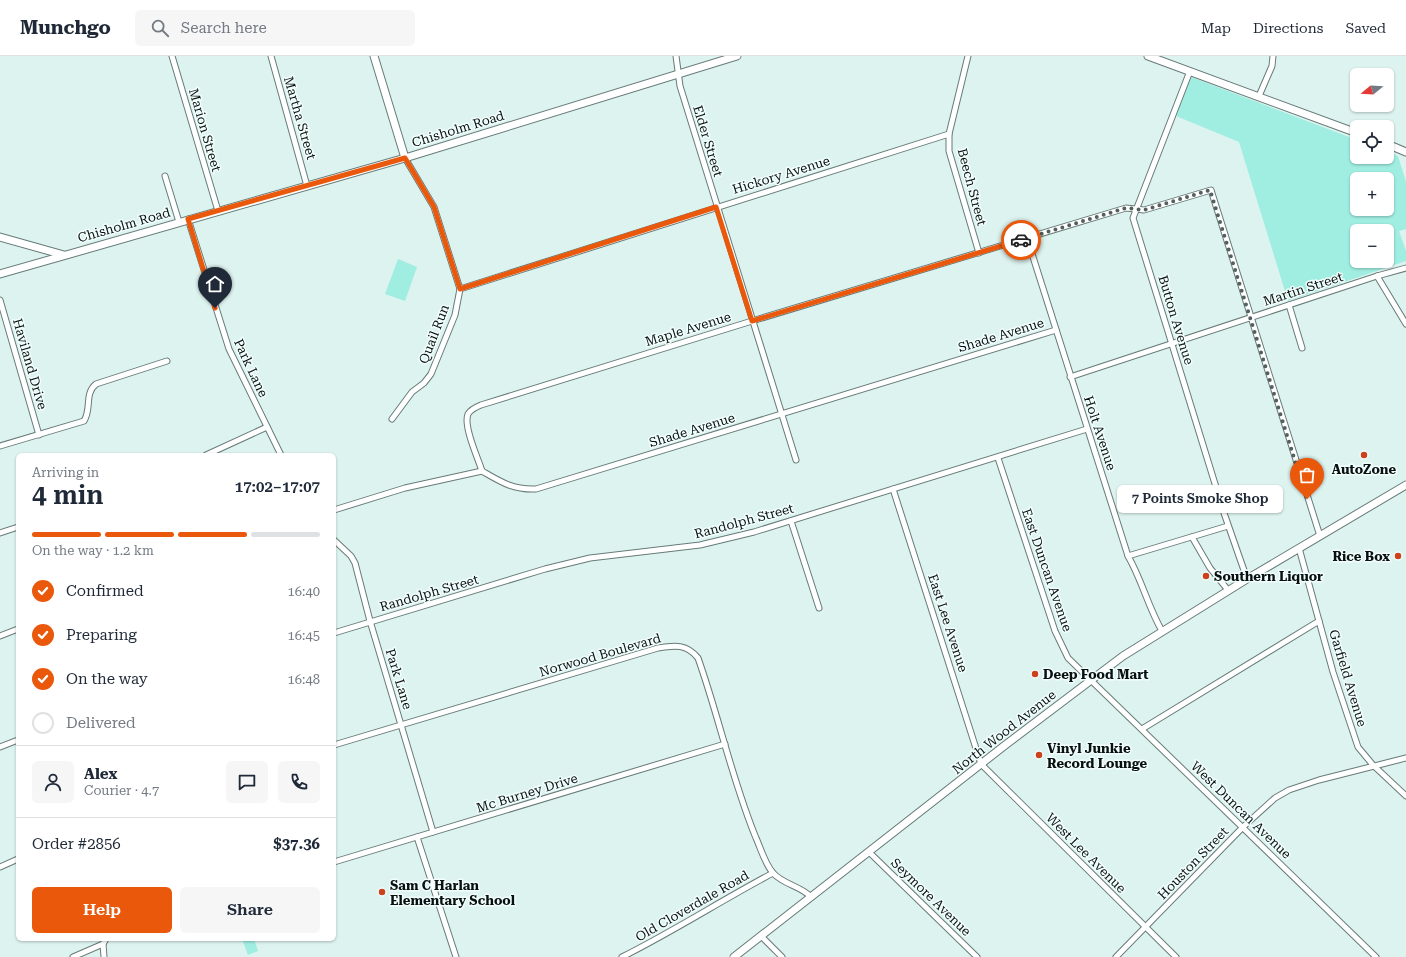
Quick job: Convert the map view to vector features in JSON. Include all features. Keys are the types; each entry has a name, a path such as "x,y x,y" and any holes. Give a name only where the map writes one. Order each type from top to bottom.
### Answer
{"main road":[{"path":"374,56 405,158"},
{"name":"Chisholm Road","path":"0,274 405,158 678,73 738,56"},
{"path":"1148,56 1350,130"},
{"path":"1394,147 1406,152"},
{"path":"0,237 64,255"},
{"name":"North Wood Avenue","path":"734,957 981,764 1123,656 1246,579 1406,485"}],"street":[{"name":"Marion Street","path":"172,56 218,211"},
{"name":"Martha Street","path":"271,56 307,186"},
{"name":"Elder Street","path":"676,56 680,86 716,207 796,460"},
{"name":"Beech Street","path":"968,56 949,134 951,163 979,252"},
{"path":"1259,96 1272,66 1273,56"},
{"name":"Button Avenue","path":"1190,71 1135,209 1133,218 1228,526 1246,579"},
{"name":"Hickory Avenue","path":"460,289 949,134"},
{"name":"Quail Run","path":"392,419 412,392 424,383 431,374 455,315 460,289 434,207 405,158"},
{"path":"165,176 179,222"},
{"name":"Maple Avenue","path":"482,471 467,422 468,414 473,409 752,321 1126,208 1144,210 1210,190 1252,317"},
{"name":"Park Lane","path":"188,219 229,349 280,453"},
{"name":"Holt Avenue","path":"1027,238 1128,556 1137,572 1155,619 1162,631"},
{"name":"Martin Street","path":"1070,377 1377,276 1406,268"},
{"path":"1377,276 1406,324"},
{"name":"Haviland Drive","path":"0,300 39,435"},
{"path":"1289,305 1302,348"},
{"path":"1252,317 1320,536"},
{"name":"Shade Avenue","path":"482,471 510,486 521,489 536,488 1056,330"},
{"path":"0,446 84,421 88,415 88,394 91,388 96,384 167,361"},
{"path":"210,453 267,427"},
{"name":"Randolph Street","path":"336,632 545,569 590,558 700,545 754,532 998,458 1087,429"},
{"name":"East Duncan Avenue","path":"998,458 1061,645 1068,658 1090,680"},
{"path":"336,509 395,491 482,471"},
{"name":"East Lee Avenue","path":"894,489 981,764"},
{"path":"791,521 819,608"},
{"path":"1128,556 1228,526"},
{"path":"0,533 16,528"},
{"path":"1192,537 1210,568 1228,590"},
{"name":"Park Lane","path":"336,542 351,556 355,563 370,621 434,832"},
{"name":"Garfield Avenue","path":"1299,548 1319,622 1358,747 1373,765 1406,796"},
{"path":"1142,729 1319,622"},
{"path":"0,636 16,630"},
{"name":"Norwood Boulevard","path":"336,744 658,648 678,646 693,651 698,658 748,817 773,873"},
{"name":"West Duncan Avenue","path":"1090,680 1376,957"},
{"path":"0,748 16,741"},
{"name":"Mc Burney Drive","path":"336,861 725,744"},
{"name":"Houston Street","path":"1116,957 1243,827 1269,803 1289,790 1330,776 1406,758"},
{"name":"West Lee Avenue","path":"981,764 1176,957"},
{"path":"417,837 456,957"},
{"name":"Seymore Avenue","path":"869,852 977,957"},
{"path":"0,867 16,860"},
{"path":"773,873 782,881 807,893 811,897"},
{"name":"Old Cloverdale Road","path":"622,957 694,919 735,893 773,873"},
{"path":"760,936 782,957"},
{"path":"73,957 105,941"},
{"path":"104,957 105,941"}],"shaded area":[{"path":"1191,77 1350,137 1350,164 1394,164 1394,154 1398,156 1406,182 1406,229 1399,231 1406,251 1406,261 1394,265 1394,224 1350,224 1350,268 1385,268 1288,301 1239,142 1176,116"},
{"path":"398,259 417,267 405,301 385,294"},
{"path":"243,941 255,941 258,951 248,955"}],"way so far":[{"path":"1021,240 1126,208 1144,210 1210,190 1286,425 1307,499"}],"place":[{"name":"AutoZone","path":"1364,455"},
{"name":"7 Points Smoke Shop","path":"1307,499"},
{"name":"Rice Box","path":"1398,556"},
{"name":"Southern Liquor","path":"1206,576"},
{"name":"Deep Food Mart","path":"1035,674"},
{"name":"Vinyl Junkie Record Lounge","path":"1039,755"},
{"name":"Sam C Harlan Elementary School","path":"382,892"}],"route":[{"path":"215,308 188,219 254,202 405,158 434,207 460,289 716,207 752,321 1021,240"}]}
